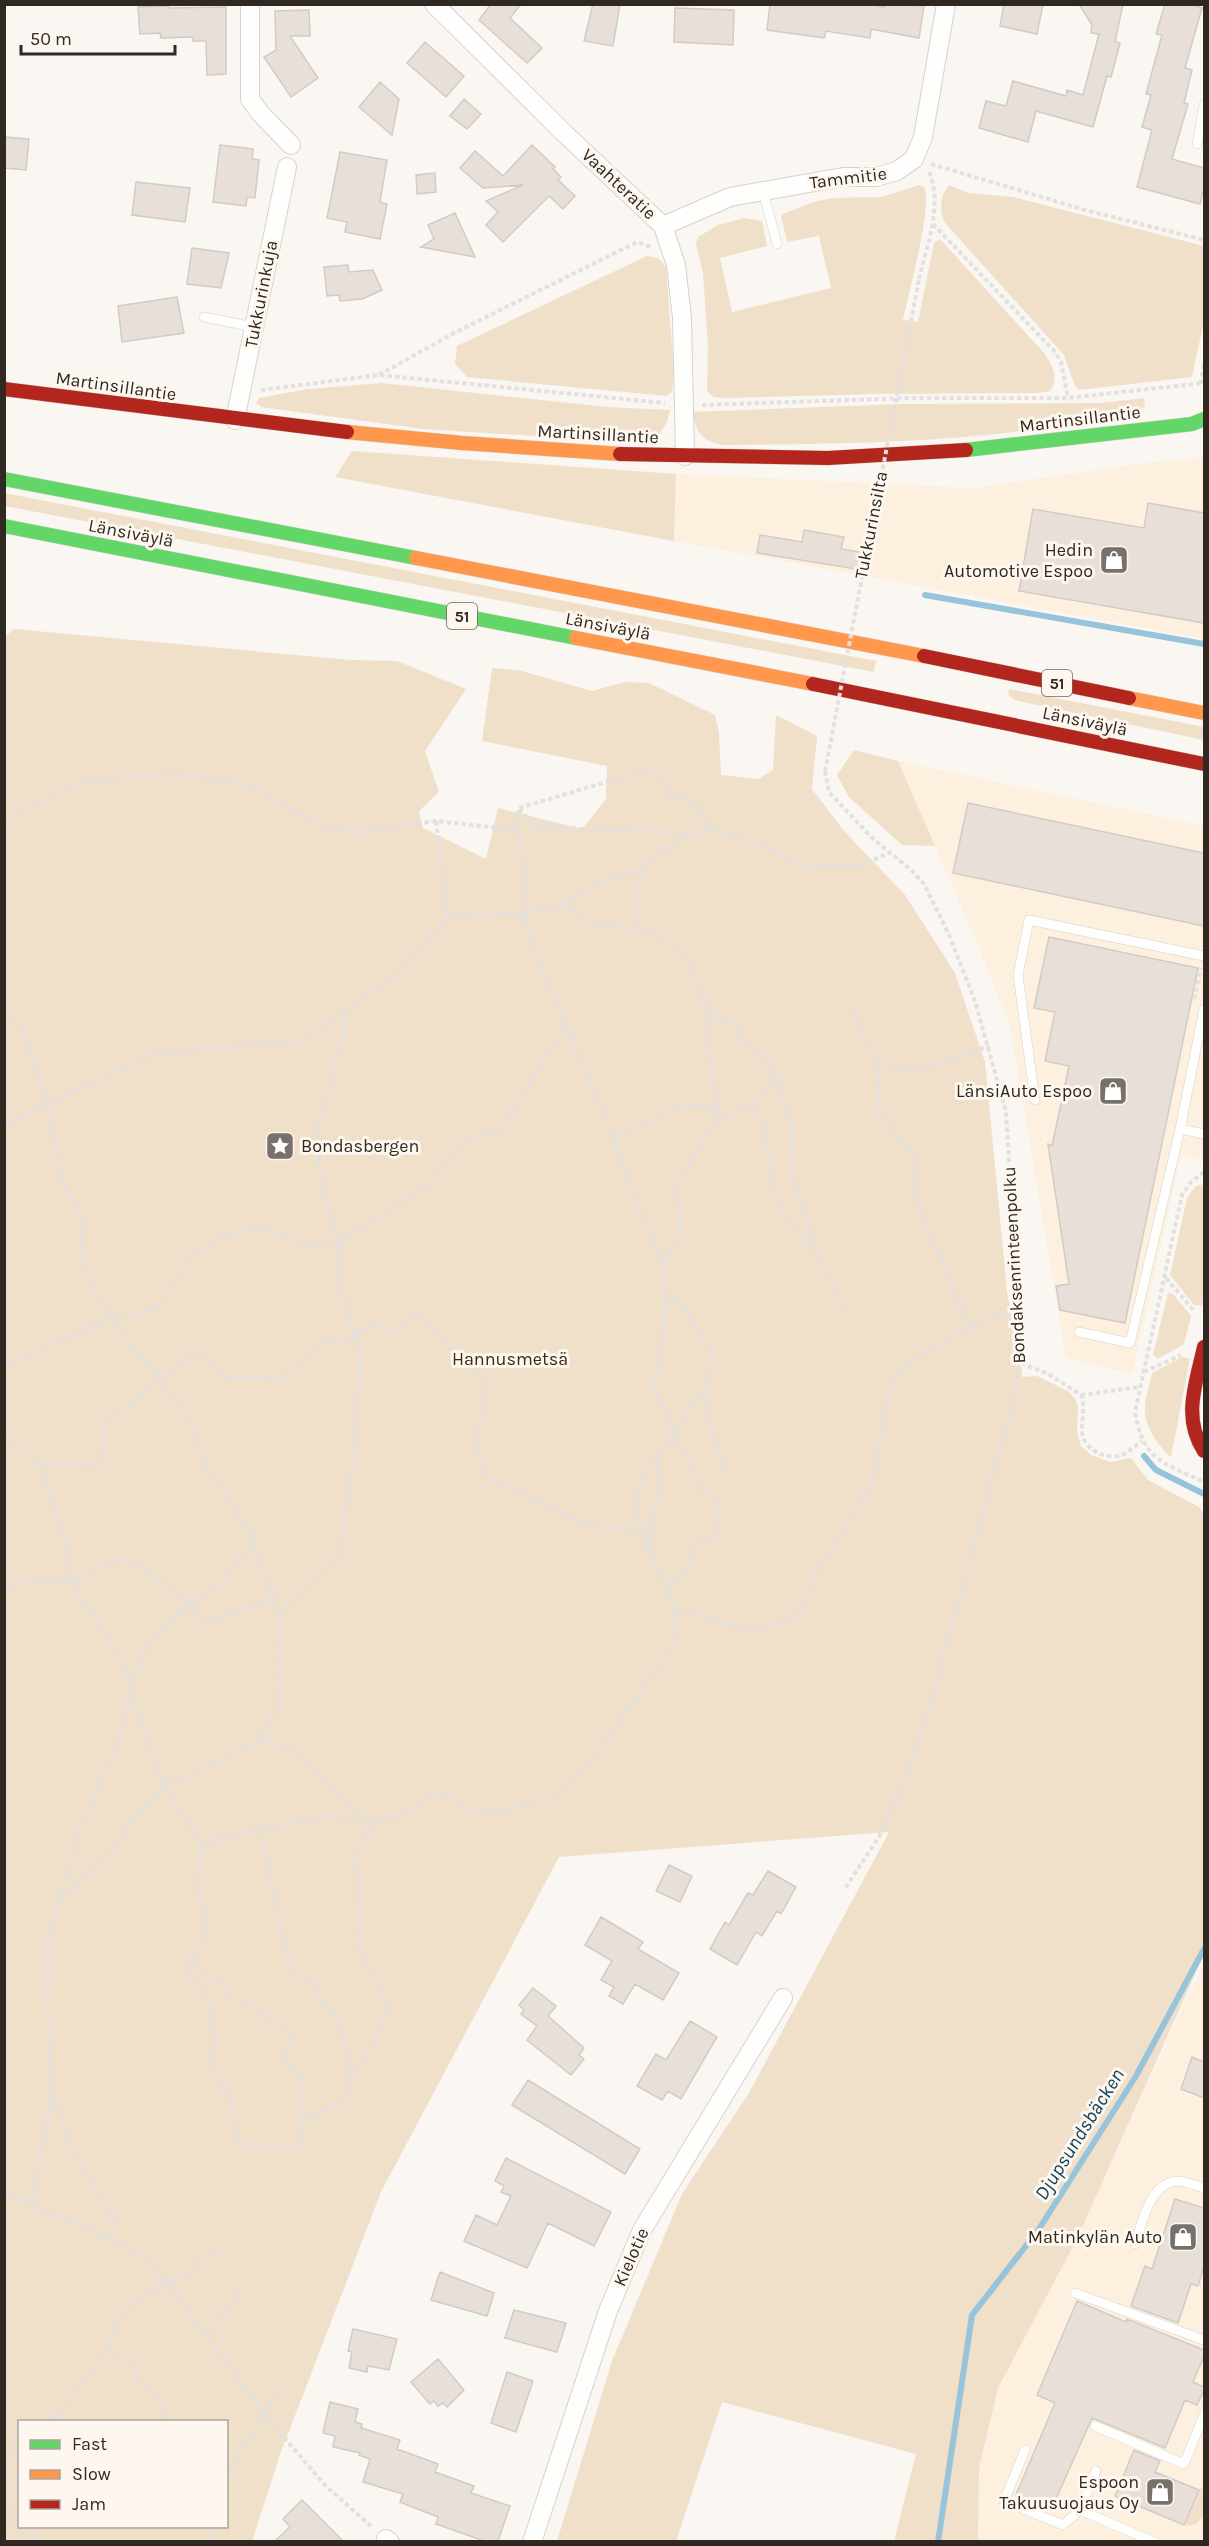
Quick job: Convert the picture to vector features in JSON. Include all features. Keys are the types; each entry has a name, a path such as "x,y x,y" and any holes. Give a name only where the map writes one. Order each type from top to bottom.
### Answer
{"main road":[{"name":"Martinsillantie","path":"4,389 399,439 572,452 685,456 855,458 944,452 1200,424"},
{"name":"Länsiväylä","path":"4,479 909,653 1204,713"},
{"name":"Länsiväylä","path":"4,526 907,703 1204,764"},
{"path":"1204,1347 1192,1403 1191,1422 1197,1442 1204,1451"}],"street":[{"path":"250,4 250,99 260,113 291,145"},
{"name":"Vaahteratie","path":"434,4 565,134 663,226 676,265 682,318 685,456"},
{"name":"Tammitie","path":"663,226 730,197 843,177 876,177 897,171 914,159 923,137 946,4"},
{"name":"Tukkurinkuja","path":"235,420 286,167"},
{"name":"Kielotie","path":"532,2541 608,2311 642,2230 783,1998"}],"lane":[{"path":"1197,144 1204,105"},
{"path":"763,190 777,244"},
{"path":"204,317 254,327"},
{"path":"1035,1100 1018,975 1029,920 1204,956"},
{"path":"1079,1332 1130,1343 1180,1129 1204,1009"},
{"path":"1180,1129 1204,1134"},
{"path":"1135,2244 1145,2211 1159,2189 1177,2181 1204,2188"},
{"path":"1075,2294 1204,2340"},
{"path":"1095,2426 1184,2464 1201,2433 1204,2415"},
{"path":"1025,2450 1004,2501 1063,2525 1080,2510 1096,2470"},
{"path":"1080,2510 1154,2541"}],"path":[{"name":"Tukkurinsilta","path":"825,771 919,279 933,224 936,185 925,162 1085,210 1204,240"},
{"path":"933,224 1055,352 1061,362 1068,398"},
{"path":"379,375 454,333 637,242 658,250 670,247"},
{"path":"240,394 280,386 379,375 685,405 912,398 1068,398 1203,384 1204,364"},
{"path":"519,808 644,771 664,779 667,793 697,803 712,830"},
{"name":"Bondaksenrinteenpolku","path":"825,771 829,792 871,837 924,884 953,946 975,1001 1006,1112 1021,1363 1017,1389 935,1687 905,1778 879,1838 844,1890"},
{"path":"4,819 79,782 176,773 248,785 321,826 353,833 436,821 516,830"},
{"path":"519,808 536,827 687,833 712,830 753,840 798,865 860,866 889,853"},
{"path":"519,808 516,830 524,863 524,915 533,949 613,1139 662,1265 666,1297 660,1362 654,1384 674,1433 704,1494 717,1500 720,1519 711,1536 697,1541 684,1575 664,1587"},
{"path":"436,821 448,917"},
{"path":"4,1128 15,1119 157,1053 304,1040 398,974 448,917 479,912 524,915 568,902 598,882 640,871 687,833"},
{"path":"639,929 640,871"},
{"path":"568,902 594,925 639,929 658,937 692,966 709,1014 708,1046 718,1117"},
{"path":"852,1008 878,1061 878,1110 917,1162 915,1197 969,1328"},
{"path":"4,1010 22,1028 47,1104 62,1181 83,1214 81,1264 110,1318 182,1406 205,1464 254,1540 274,1598 279,1614 278,1710 256,1743"},
{"path":"279,1614 340,1554 352,1467 361,1358 339,1278 338,1242 318,1167 320,1116 345,1037 343,1012"},
{"path":"709,1014 737,1024 742,1040 763,1057 776,1075 792,1125 791,1173 811,1228 812,1246"},
{"path":"4,1367 110,1318 156,1308 192,1257 223,1235 265,1228 305,1245 338,1242 429,1185 466,1137 500,1131 566,1025"},
{"path":"878,1061 894,1069 912,1071 989,1046"},
{"path":"662,1265 681,1234 677,1185 718,1117 754,1107 776,1075"},
{"path":"613,1139 681,1105 715,1107"},
{"path":"754,1107 765,1125 772,1190 794,1230 812,1246 847,1314"},
{"path":"1204,1172 1191,1182 1182,1195 1135,1412 1142,1441 1158,1460 1204,1482"},
{"path":"1165,1277 1195,1312"},
{"path":"202,1844 260,1828 325,1817 374,1820 382,1817 399,1818 429,1794 438,1792 464,1807 499,1813 558,1796 574,1782 662,1664 674,1637 674,1609 648,1549 633,1506 647,1466 658,1456 703,1392 714,1355 680,1300 666,1297"},
{"path":"674,1609 752,1629 790,1618 805,1603 819,1568 862,1501 876,1470 888,1389 899,1373 923,1353 969,1328 1018,1307"},
{"path":"39,1464 101,1466 106,1422 197,1351 224,1378 282,1378 322,1340 341,1344 371,1325 391,1330 421,1315 489,1388 474,1439 484,1476 585,1524 642,1532"},
{"path":"1143,1372 1187,1352"},
{"path":"1021,1363 1048,1374 1081,1395 1140,1387"},
{"path":"703,1392 725,1473"},
{"path":"1081,1395 1084,1412 1082,1434 1092,1450 1108,1457 1123,1455 1142,1441"},
{"path":"4,1434 39,1464 66,1546 72,1582 78,1597 120,1658 153,1761 164,1787 202,1844 197,1888 206,1916 204,1941 192,1958 185,1968 207,1996 215,2037 211,2066 231,2098 237,2144 299,2145 303,2123 304,2081 283,2058 291,2034 253,2007 228,1998 220,1979 202,1973 192,1958"},
{"path":"648,1549 659,1484 658,1456"},
{"path":"128,1680 164,1623 222,1583 254,1540"},
{"path":"4,1588 35,1581 72,1582 98,1568 129,1561 151,1572 206,1623 274,1598"},
{"path":"31,2204 52,2093 48,2017 48,1938 78,1836 119,1736 132,1691"},
{"path":"60,1901 114,1849 134,1815 164,1787 256,1743 275,1743 296,1752 363,1819"},
{"path":"303,2123 344,2097 351,2075 370,2052 388,2011 384,1994 358,1949 359,1878 351,1861 374,1820"},
{"path":"260,1828 291,1973 312,1983 340,2026 351,2075"},
{"path":"52,2093 75,2155 114,2219 111,2239"},
{"path":"4,2193 111,2239 143,2257 167,2282 263,2413 325,2485 386,2541"},
{"path":"55,2420 58,2413 108,2349 118,2322 133,2303 167,2282 189,2276 199,2258 221,2251"},
{"path":"207,2337 243,2285"},
{"path":"108,2349 136,2369 139,2382 155,2394 169,2420"},
{"path":"229,2467 282,2386"},
{"path":"44,2420 58,2413"},
{"path":"18,2435 7,2447 7,2489 12,2523 18,2528"},
{"path":"18,2528 34,2540"}],"shaded area":[{"path":"1204,458 1204,639 674,541 676,474 975,488 1143,463"},
{"name":"LänsiAuto Espoo","path":"898,761 1204,826 1204,1160 1181,1156 1132,1374 1066,1358 1010,1027 979,948"},
{"path":"1204,1966 1204,2541 984,2542 978,2539 979,2468 998,2388 1078,2237 1179,2015"}],"green space":[{"path":"919,185 924,187 926,197 923,231 903,320 918,322 934,243 940,239 1044,353 1055,376 1050,391 726,398 714,397 707,391 708,347 703,273 696,244 698,237 718,225 744,218 762,221 767,246 720,258 732,312 831,288 819,236 787,242 781,215 813,202 833,198 882,197"},
{"path":"949,185 968,193 1013,197 1204,246 1204,321 1192,377 1079,390 1075,386 1064,355 945,223 941,203"},
{"path":"647,256 658,258 666,267 674,371 672,392 666,396 467,377 455,364 457,346"},
{"path":"382,383 607,407 670,410 662,430 646,443 423,429 261,407 256,403 259,398 309,389"},
{"path":"1144,398 1145,407 1041,428 988,435 881,442 721,445 701,434 693,412 902,404 1101,403"},
{"path":"352,451 676,474 674,541 335,477"},
{"path":"4,493 876,661 874,672 5,506"},
{"name":"Hannusmetsä","path":"14,629 350,660 397,661 466,689 425,751 439,792 419,811 423,828 486,859 498,808 582,829 606,799 607,766 482,741 492,668 518,670 592,691 625,682 649,683 715,715 719,733 721,775 758,779 773,770 776,715 817,736 812,789 844,831 905,895 955,973 985,1062 1007,1291 1022,1377 1037,1376 1068,1391 1078,1407 1077,1431 1081,1446 1091,1455 1111,1462 1131,1458 1148,1480 1199,1507 1204,1514 1204,1954 1078,2237 998,2388 979,2468 978,2539 984,2541 894,2541 916,2454 722,2402 676,2541 557,2541 612,2361 682,2194 749,2093 889,1832 559,1857 381,2192 281,2452 252,2541 5,2541 4,637"},
{"path":"1009,689 1204,727 1204,740 1014,700 1008,694"},
{"path":"854,750 898,761 935,846 902,845 849,797 837,775"},
{"path":"1204,1184 1202,1306 1194,1305 1170,1275 1187,1198 1196,1186"},
{"path":"1168,1293 1173,1294 1191,1316 1184,1344 1158,1359 1153,1355"},
{"path":"1182,1357 1190,1359 1171,1457 1151,1431 1146,1418 1145,1403 1152,1373"},
{"path":"1204,2487 1204,2516 1196,2524 1187,2526 1185,2524 1199,2490"}],"building":[{"path":"491,4 521,4 510,18 542,48 527,63 479,20"},
{"path":"593,4 620,4 613,46 584,41"},
{"path":"770,4 924,6 919,38 871,29 870,38 826,31 824,38 767,30"},
{"path":"1004,4 1043,4 1037,34 1000,26"},
{"path":"1079,4 1123,4 1115,42 1120,43 1111,77 1107,76 1093,127 1036,111 1028,142 979,128 986,101 1006,106 1013,81 1066,96 1067,90 1083,95 1099,34 1091,33 1092,25"},
{"path":"1165,4 1191,4 1202,8 1185,68 1192,70 1184,103 1188,104 1172,159 1204,168 1204,187 1200,204 1137,187 1152,130 1142,127 1151,95 1146,94 1162,35 1156,34"},
{"path":"169,6 169,8 226,7 226,74 207,75 206,41 193,41 193,37 161,38 160,33 140,34 138,7"},
{"path":"675,8 734,10 733,45 674,42"},
{"path":"309,10 310,36 290,36 318,78 291,97 264,57 276,50 275,11"},
{"path":"425,42 464,76 446,97 407,63"},
{"path":"380,82 399,99 392,135 359,107"},
{"path":"464,99 481,114 467,129 450,116"},
{"path":"4,137 29,139 26,170 4,168"},
{"path":"220,145 253,149 252,159 259,160 255,198 247,197 246,206 213,202"},
{"path":"532,145 555,167 553,169 561,177 558,180 575,196 563,209 549,196 503,242 486,225 498,212 486,201 523,185 483,188 460,168 475,151 503,176"},
{"path":"340,152 387,160 380,202 387,204 380,239 345,232 347,222 327,218"},
{"path":"435,173 436,192 417,194 416,175"},
{"path":"136,182 190,188 185,222 132,215"},
{"path":"455,213 475,257 421,247 434,239 428,225"},
{"path":"192,248 229,253 221,288 187,284"},
{"path":"348,265 349,272 373,270 382,290 362,299 340,301 339,295 327,296 324,267"},
{"path":"177,297 184,333 122,342 118,306"},
{"name":"Hedin Automotive Espoo","path":"1148,503 1204,513 1204,623 1019,591 1033,509 1144,528"},
{"path":"804,530 844,537 841,549 865,553 862,570 757,553 760,535 802,542"},
{"path":"968,803 1204,853 1204,926 953,873"},
{"path":"1049,937 1198,968 1125,1323 1060,1310 1056,1286 1069,1284 1048,1144 1052,1146 1069,1066 1045,1061 1055,1012 1034,1008"},
{"path":"669,1865 692,1876 680,1902 656,1891"},
{"path":"768,1871 796,1887 781,1914 777,1911 762,1936 756,1932 737,1965 710,1949 725,1922 729,1925 748,1893 753,1895"},
{"path":"601,1917 643,1942 638,1949 679,1973 663,2000 635,1984 623,2004 609,1996 614,1987 601,1980 612,1961 585,1945"},
{"path":"533,1988 556,2006 548,2016 584,2048 579,2055 584,2059 571,2075 527,2040 537,2026 521,2014 524,2010 519,2005"},
{"path":"690,2021 717,2037 681,2099 668,2091 662,2100 637,2086 656,2054 666,2060"},
{"path":"1192,2057 1204,2062 1204,2098 1181,2089"},
{"path":"528,2080 640,2149 625,2174 512,2105"},
{"path":"506,2158 611,2212 594,2246 548,2223 527,2268 464,2241 476,2215 497,2225 511,2196 501,2192 504,2186 495,2181"},
{"name":"Matinkylän Auto","path":"1175,2199 1204,2208 1204,2266 1198,2286 1191,2284 1178,2323 1131,2306 1145,2266 1152,2269"},
{"path":"440,2272 494,2293 487,2316 431,2300"},
{"path":"1077,2301 1126,2322 1127,2319 1204,2350 1204,2356 1193,2382 1204,2387 1204,2390 1197,2405 1185,2400 1165,2448 1092,2418 1051,2510 1016,2495 1055,2403 1037,2395"},
{"path":"514,2310 566,2323 557,2352 505,2338"},
{"path":"353,2329 397,2339 389,2370 368,2366 367,2372 349,2368 352,2352 348,2351"},
{"path":"438,2359 464,2390 447,2407 443,2403 438,2406 434,2401 430,2404 411,2382"},
{"path":"507,2372 533,2381 516,2432 491,2423"},
{"path":"330,2402 358,2409 355,2422 362,2424 361,2428 400,2440 397,2449 438,2464 435,2472 474,2486 471,2493 510,2506 498,2541 484,2541 436,2524 438,2517 400,2502 403,2494 363,2482 370,2459 359,2455 360,2453 333,2447 335,2436 323,2433"},
{"path":"1134,2450 1160,2461 1155,2472 1199,2490 1184,2525 1115,2496"},
{"path":"302,2500 343,2541 275,2541 290,2527 283,2519"}],"waterway":[{"path":"925,595 1204,644"},
{"name":"Djupsundsbäcken","path":"1144,1456 1156,1470 1204,1494"},
{"name":"Djupsundsbäcken","path":"938,2542 972,2315 1039,2229 1136,2076 1204,1949"}],"traffic: fast":[{"path":"966,450 1192,424 1204,419"},
{"path":"4,479 416,558"},
{"path":"4,526 576,638"}],"traffic: slow":[{"path":"347,432 620,454"},
{"path":"416,558 924,656"},
{"path":"576,638 813,684"},
{"path":"1129,698 1204,713"}],"traffic: jam":[{"path":"4,389 347,432"},
{"path":"620,454 828,458 966,450"},
{"path":"924,656 1129,698"},
{"path":"813,684 1204,764"},
{"path":"1204,1347 1192,1413 1197,1439 1204,1451"}],"place":[{"name":"Hedin Automotive Espoo","path":"1114,560"},
{"name":"LänsiAuto Espoo","path":"1113,1091"},
{"name":"Bondasbergen","path":"280,1146"},
{"name":"Matinkylän Auto","path":"1183,2237"},
{"name":"Espoon Takuusuojaus Oy","path":"1160,2492"}]}
